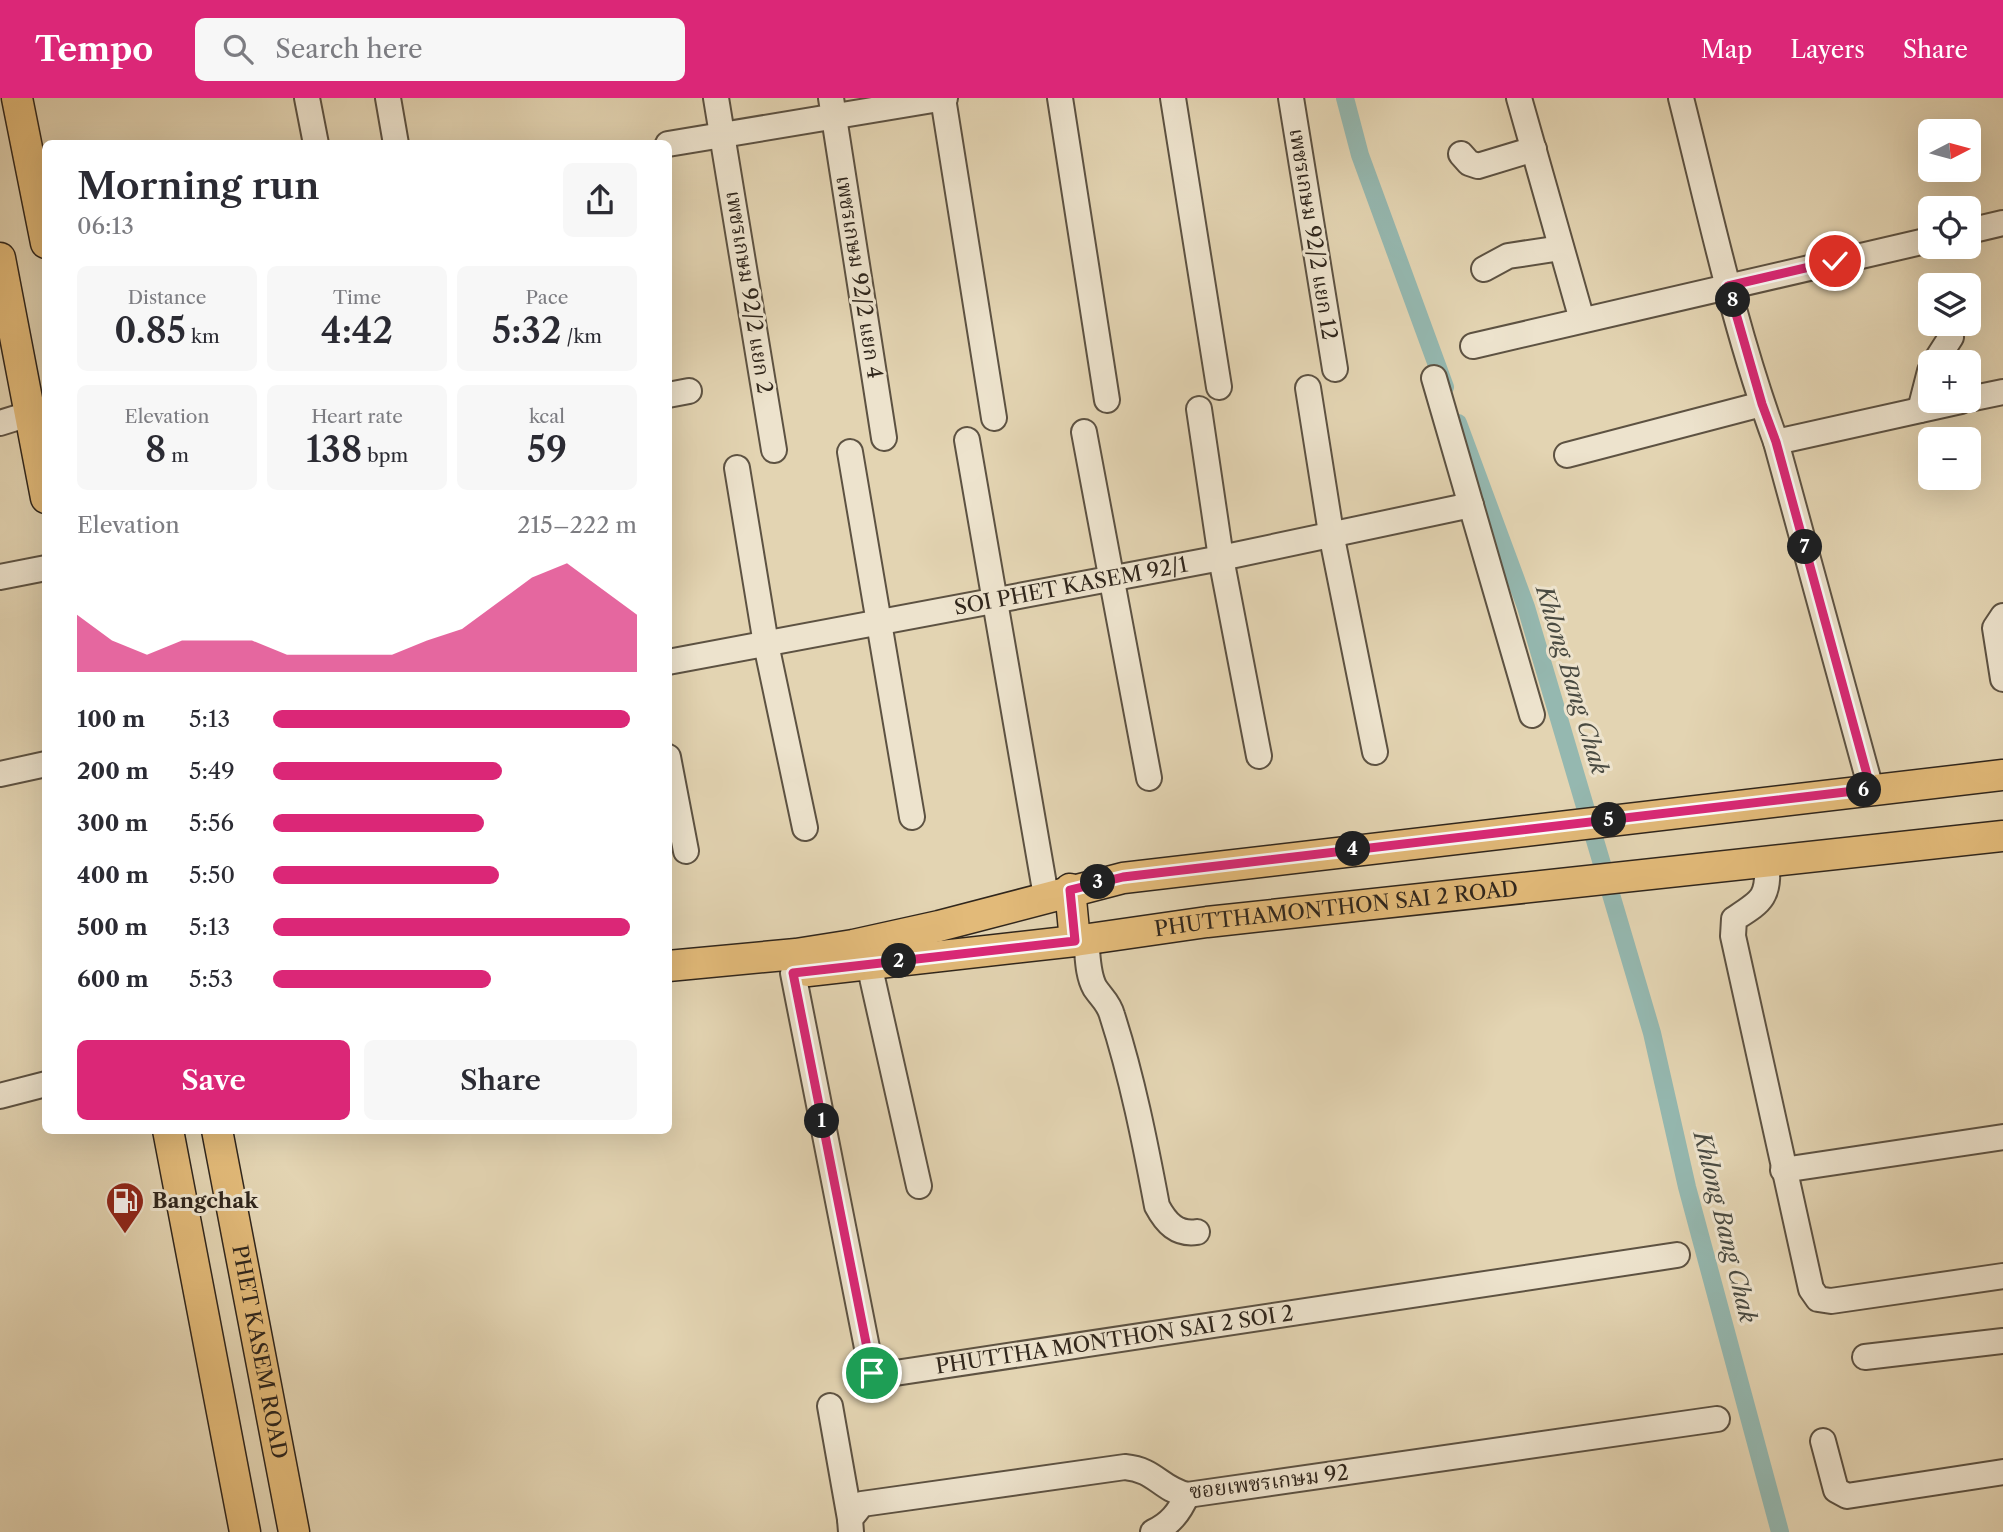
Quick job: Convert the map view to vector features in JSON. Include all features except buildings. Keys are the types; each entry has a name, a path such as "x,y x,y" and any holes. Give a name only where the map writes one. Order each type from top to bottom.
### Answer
{"main road":[{"path":"17,98 42,223"},
{"path":"0,258 42,478"},
{"path":"672,965 796,954 864,943 1123,877 2003,775"},
{"name":"PHUTTHAMONTHON SAI 2 ROAD","path":"672,984 793,973 1081,940 1207,922 2003,836"},
{"path":"1058,893 1081,940"},
{"path":"169,1134 245,1532"},
{"name":"PHET KASEM ROAD","path":"218,1134 294,1532"}],"street":[{"path":"307,98 315,140"},
{"path":"388,98 395,140"},
{"name":"เพชรเกษม 92/2 แยก 2","path":"716,98 774,450"},
{"path":"672,143 723,135 832,108 944,98 994,418"},
{"path":"1060,98 1107,400"},
{"path":"1173,98 1219,387"},
{"name":"เพชรเกษม 92/2 แยก 12","path":"1291,98 1335,369"},
{"path":"1519,98 1582,320"},
{"path":"1681,98 1728,286 1762,404 1776,442 1871,789"},
{"name":"เพชรเกษม 92/2 แยก 4","path":"832,108 884,438"},
{"path":"1461,153 1469,163 1478,166 1534,149"},
{"path":"1981,228 2003,223"},
{"path":"1473,346 1918,243"},
{"path":"1484,269 1508,256 1561,248"},
{"path":"1943,350 1951,337"},
{"path":"1434,378 1532,715"},
{"path":"1308,388 1331,533 1375,752"},
{"path":"1981,397 2003,392"},
{"path":"1567,455 1762,404"},
{"path":"1199,410 1221,558 1259,756"},
{"path":"1776,442 1918,410"},
{"path":"0,423 29,414"},
{"path":"1084,432 1149,778"},
{"path":"967,440 993,601 1058,893"},
{"path":"850,452 912,817"},
{"path":"737,468 766,644 805,828"},
{"name":"SOI PHET KASEM 92/1","path":"672,661 1221,558 1471,505"},
{"path":"0,577 42,569"},
{"path":"2003,616 1996,628 2003,679"},
{"path":"0,774 42,765"},
{"path":"672,778 686,851"},
{"path":"1767,862 1768,887 1755,907 1734,919 1733,936 1811,1289 1818,1300 1831,1301 2003,1276"},
{"path":"1081,940 1095,988 1106,998 1120,1043 1157,1206 1164,1220 1176,1230 1197,1232"},
{"path":"869,964 919,1186"},
{"name":"PHUTTHA MONTHON SAI 2 SOI 2","path":"793,973 872,1373 883,1375 1677,1255"},
{"path":"0,1096 42,1085"},
{"path":"1783,1170 2003,1137"},
{"path":"1865,1357 2003,1341"},
{"path":"830,1405 851,1525"},
{"name":"ซอยเพชรเกษม 92","path":"851,1525 862,1504 876,1501 1125,1467 1152,1473 1171,1491 1187,1495 1717,1419"},
{"path":"1823,1441 1836,1490 1847,1496 2003,1472"},
{"path":"1153,1532 1165,1527 1180,1511 1187,1495"}],"waterway":[{"name":"Khlong Bang Chak","path":"1345,98 1360,155 1445,387"},
{"name":"Khlong Bang Chak","path":"1458,423 1526,607 1652,1033 1687,1187 1780,1532"}],"place":[{"name":"Bangchak","path":"125,1235"}],"route":[{"path":"872,1373 868,1364 793,973 1075,941 1070,890 1123,877 1871,789 1776,442 1762,404 1728,286 1835,261"}]}
